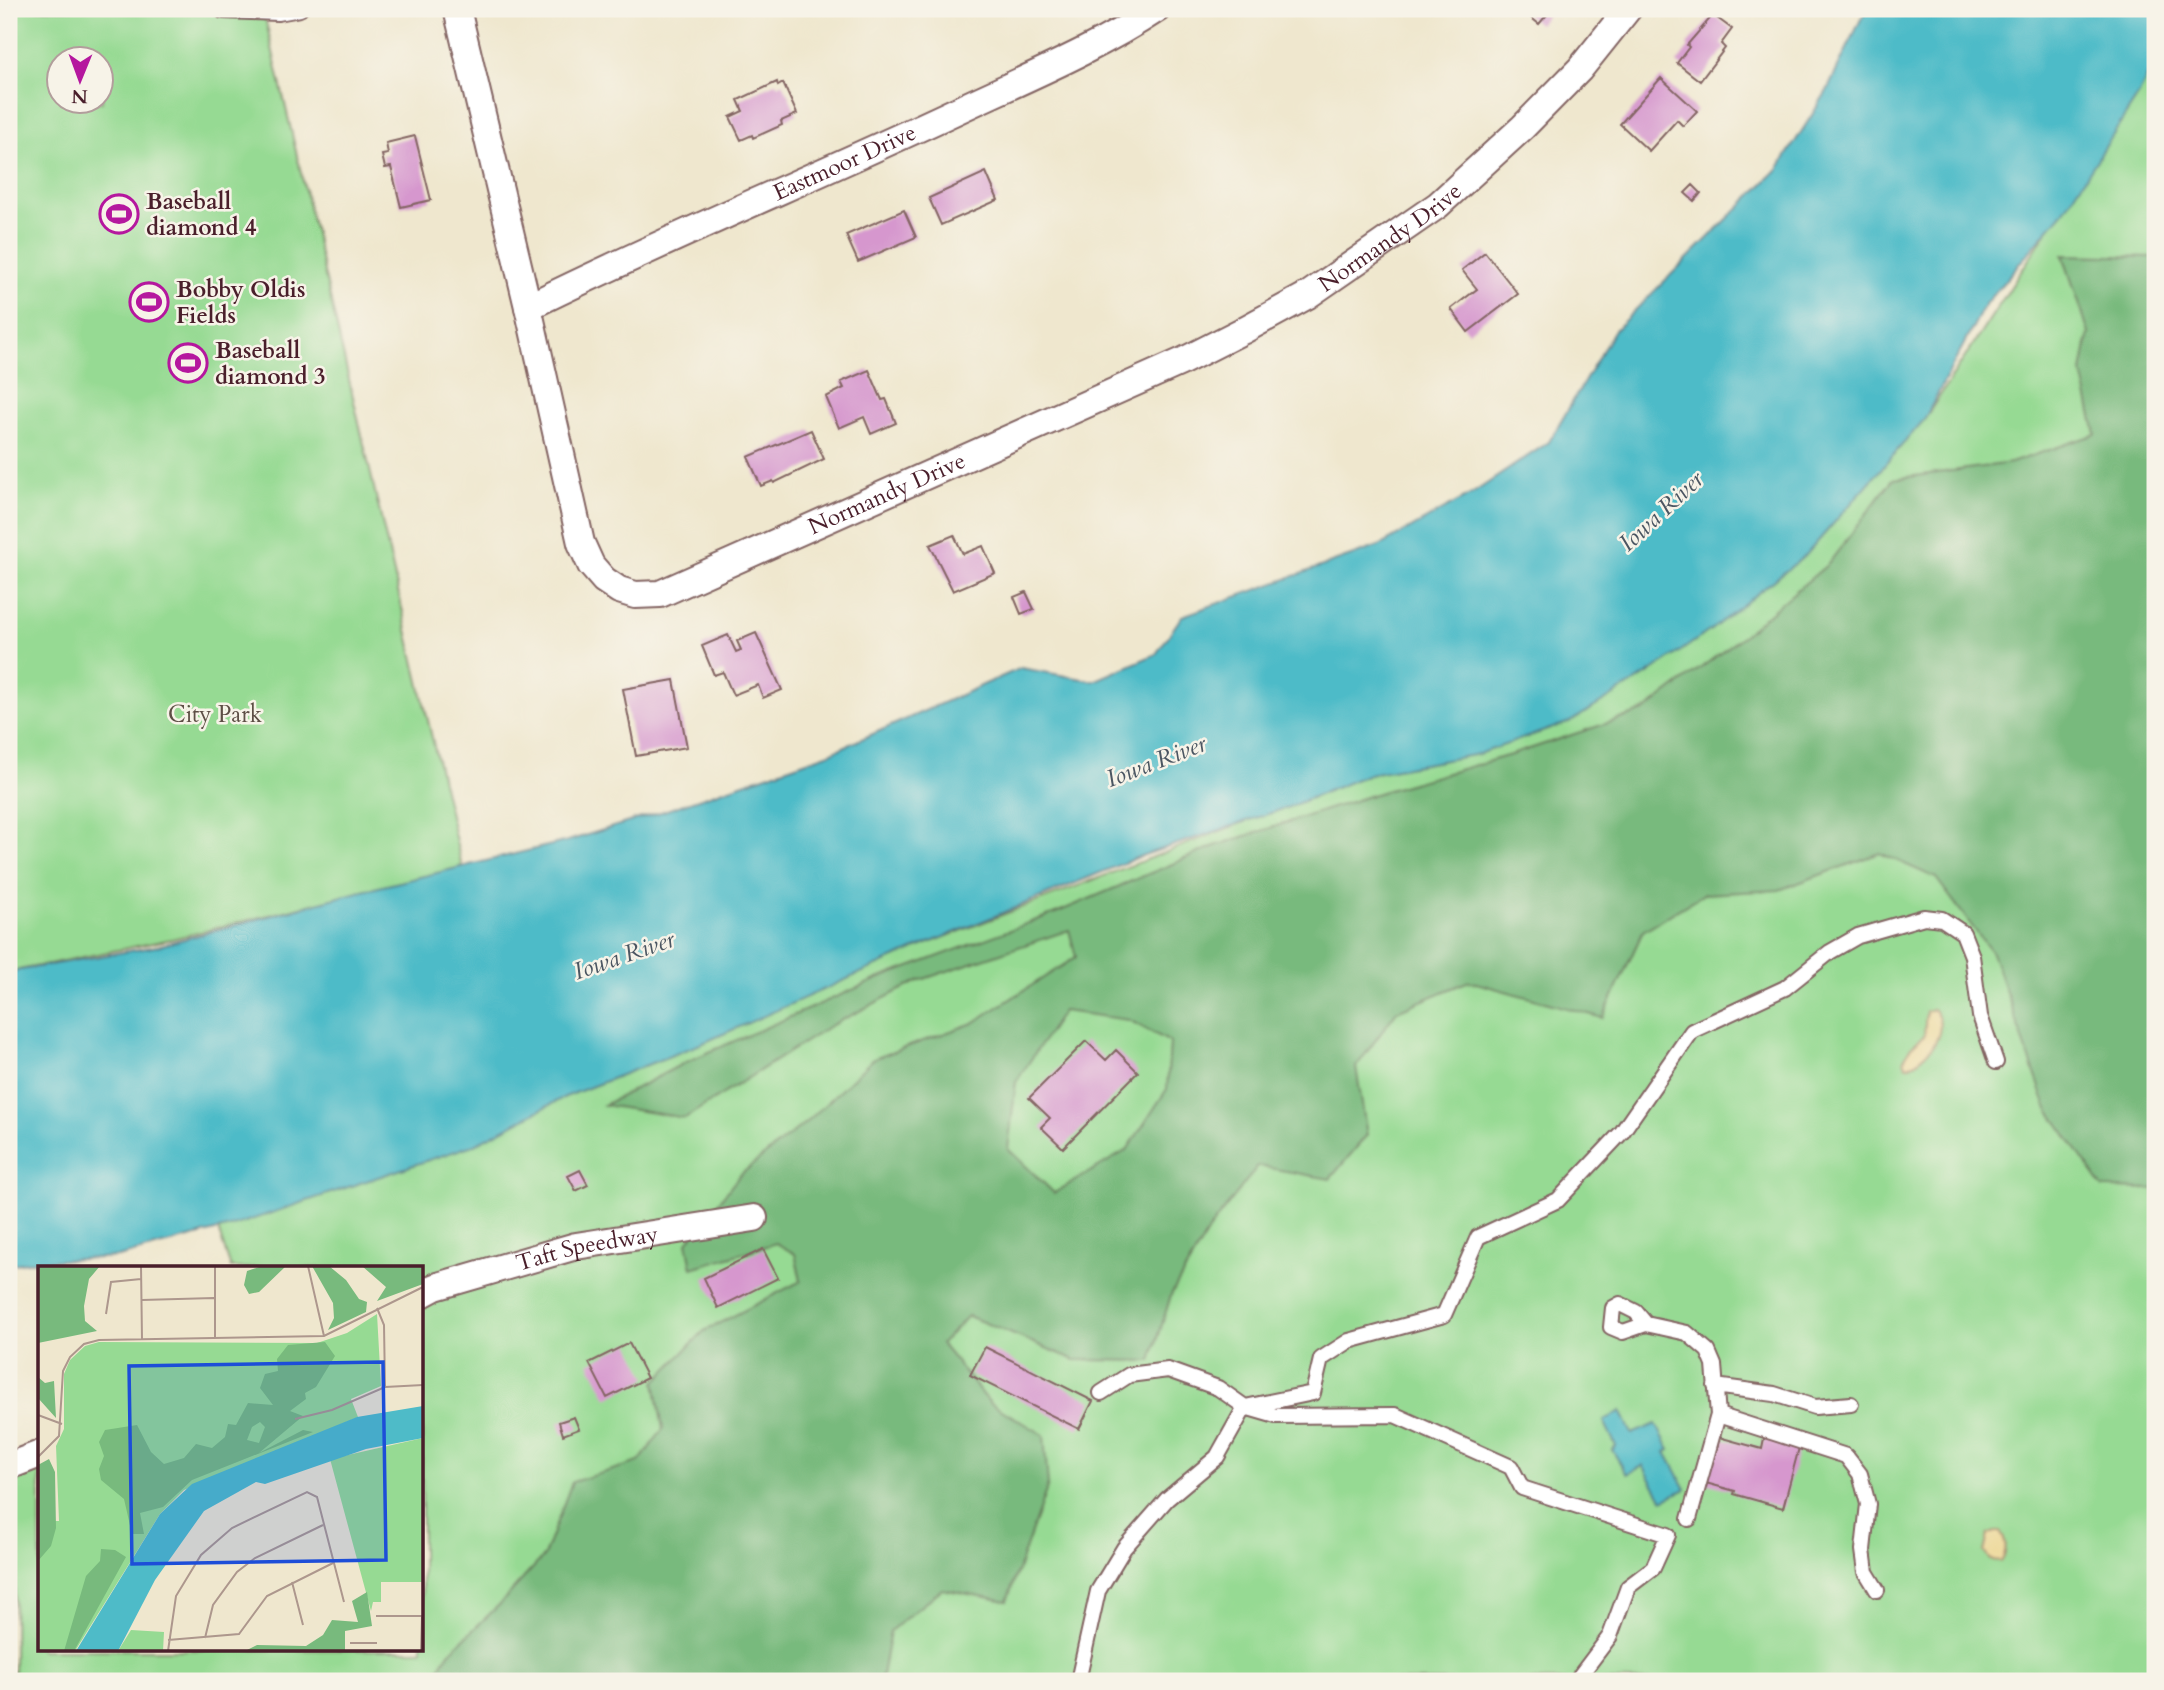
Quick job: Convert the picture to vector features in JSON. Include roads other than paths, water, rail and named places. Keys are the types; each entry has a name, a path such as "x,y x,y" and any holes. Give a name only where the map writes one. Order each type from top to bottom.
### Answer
{"street":[{"name":"Normandy Drive","path":"457,9 581,543 591,565 604,580 619,590 635,595 660,594 1181,362 1308,295 1438,205 1523,127 1580,69 1629,9"},
{"name":"Eastmoor Drive","path":"528,307 1080,53 1118,34 1157,9"},
{"name":"Taft Speedway","path":"424,1293 435,1287 576,1246 754,1218"},
{"path":"9,1466 38,1455"}],"lane":[{"path":"223,11 278,13 300,9"},
{"path":"1078,1681 1098,1591 1124,1548 1167,1499 1217,1457 1245,1407 1313,1392 1321,1359 1349,1341 1444,1315 1478,1237 1558,1200 1622,1132 1692,1031 1785,988 1830,952 1858,936 1924,917 1942,919 1963,933 1972,956 1980,1016 1996,1062"},
{"path":"1646,1324 1687,1333 1708,1350 1714,1365 1718,1415 1689,1519"},
{"path":"1101,1393 1129,1375 1168,1370 1218,1388 1245,1407 1276,1416 1395,1415 1511,1467 1522,1488 1668,1535 1653,1568 1628,1587 1610,1636 1576,1681"},
{"path":"1715,1386 1774,1394 1815,1407 1850,1404"},
{"path":"1718,1415 1846,1456 1860,1474 1868,1504 1863,1550 1866,1572 1877,1590"}],"water":[{"name":"Iowa River","path":"1869,9 2155,9 2155,60 2138,96 2064,211 1985,304 1924,420 1806,555 1712,629 1648,674 1570,722 1479,754 1369,774 1289,807 1141,856 917,948 703,1043 565,1097 473,1145 230,1227 118,1257 9,1265 9,972 158,946 354,893 568,841 661,812 830,753 1021,668 1094,681 1156,654 1182,616 1379,546 1473,493 1549,442 1614,331 1778,169 1827,91 1861,19"},
{"path":"1621,1411 1632,1434 1656,1424 1670,1450 1666,1452 1686,1489 1663,1500 1643,1466 1627,1474 1612,1450 1616,1446 1604,1421"}],"place":[{"name":"Baseball diamond 4","path":"119,214"},
{"name":"Bobby Oldis Fields","path":"149,302"},
{"name":"Baseball diamond 3","path":"188,363"}],"park label":[{"name":"City Park","path":"215,714"}]}
